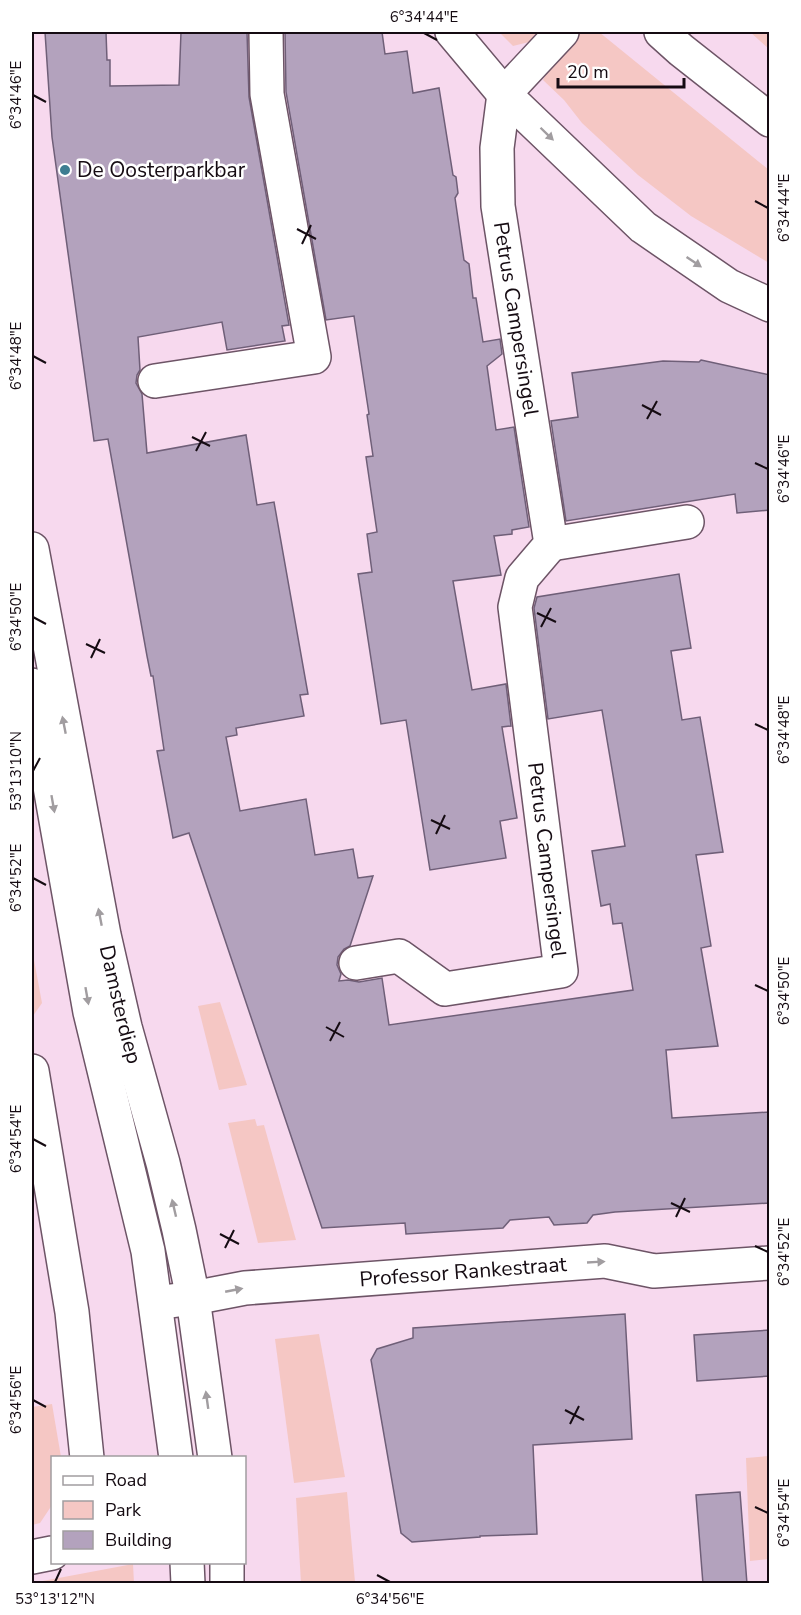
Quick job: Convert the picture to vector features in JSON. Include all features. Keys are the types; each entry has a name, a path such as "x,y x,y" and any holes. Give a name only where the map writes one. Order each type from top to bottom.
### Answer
{"street":[{"path":"154,381 314,357 267,94 266,32"},
{"path":"452,32 504,94 643,227 729,286 770,305"},
{"path":"504,94 562,32"},
{"path":"661,32 770,120"},
{"name":"Petrus Campersingel","path":"356,963 399,956 445,989 561,971 515,607 522,578 552,544 498,206 497,148 504,94"},
{"path":"552,544 687,522"},
{"name":"Damsterdiep","path":"32,549 104,935 125,1027 163,1163 193,1298 215,1456"},
{"name":"Damsterdiep","path":"32,685 90,1012 148,1251 176,1456"},
{"path":"32,1071 72,1312 87,1456"},
{"name":"Professor Rankestraat","path":"156,1303 245,1288 605,1261 654,1271 770,1263"},
{"path":"32,1557 51,1553"},
{"path":"187,1564 188,1584"},
{"path":"227,1564 227,1584"}],"green space":[{"path":"499,32 537,32 529,42 513,46"},
{"path":"578,32 599,32 769,170 769,263 691,216 638,175 582,123 564,100 543,80 552,63"},
{"path":"750,32 769,32 769,49"},
{"path":"32,949 42,1003 33,1016 32,1011"},
{"path":"220,1002 247,1085 219,1090 198,1006"},
{"path":"255,1119 257,1126 264,1125 296,1240 258,1243 228,1123"},
{"path":"319,1334 345,1477 294,1483 275,1339"},
{"path":"52,1404 61,1456 51,1456 51,1506 40,1523 32,1525 32,1407"},
{"path":"769,1456 769,1559 750,1561 746,1458"},
{"path":"347,1492 355,1582 301,1583 296,1498"},
{"path":"133,1564 134,1583 32,1583"}],"building":[{"path":"45,32 106,32 107,60 110,60 110,86 179,85 181,32 247,32 249,97 289,325 282,326 285,341 227,350 222,322 138,337 140,370 136,383 142,394 147,453 246,435 257,505 274,502 308,694 300,695 304,716 236,728 237,735 226,737 240,811 306,799 315,855 353,849 358,878 373,876 350,946 344,949 338,957 337,965 341,974 339,981 359,982 382,978 389,1025 633,990 622,923 613,924 610,904 601,906 592,851 625,846 602,710 548,719 534,608 537,597 679,574 691,648 671,651 682,720 700,717 723,852 696,855 711,946 701,948 718,1046 666,1050 672,1118 770,1112 770,1203 615,1212 593,1215 587,1223 554,1225 549,1217 510,1220 503,1228 406,1234 405,1223 322,1228 189,833 173,838 157,751 164,750 153,676 151,676 147,656 108,439 94,441 52,137"},
{"path":"285,32 382,32 385,54 407,51 413,93 439,88 453,175 456,177 458,193 455,198 464,260 469,264 473,298 476,298 483,342 500,339 502,354 487,366 496,430 514,427 529,527 512,530 512,534 494,536 501,575 453,581 472,690 506,684 511,726 502,727 517,818 500,821 506,858 430,870 406,720 381,724 358,574 372,572 367,534 377,532 366,457 373,456 367,415 369,414 354,316 326,320 286,92"},
{"path":"701,360 770,375 770,510 737,513 735,494 566,521 551,421 578,417 572,373 663,361 699,362"},
{"path":"625,1314 632,1439 533,1445 537,1534 412,1542 401,1533 371,1360 377,1349 413,1338 413,1328"},
{"path":"770,1330 770,1376 697,1381 694,1335"},
{"path":"740,1492 747,1584 703,1584 696,1495"}],"place":[{"name":"De Oosterparkbar","path":"65,170"}]}
